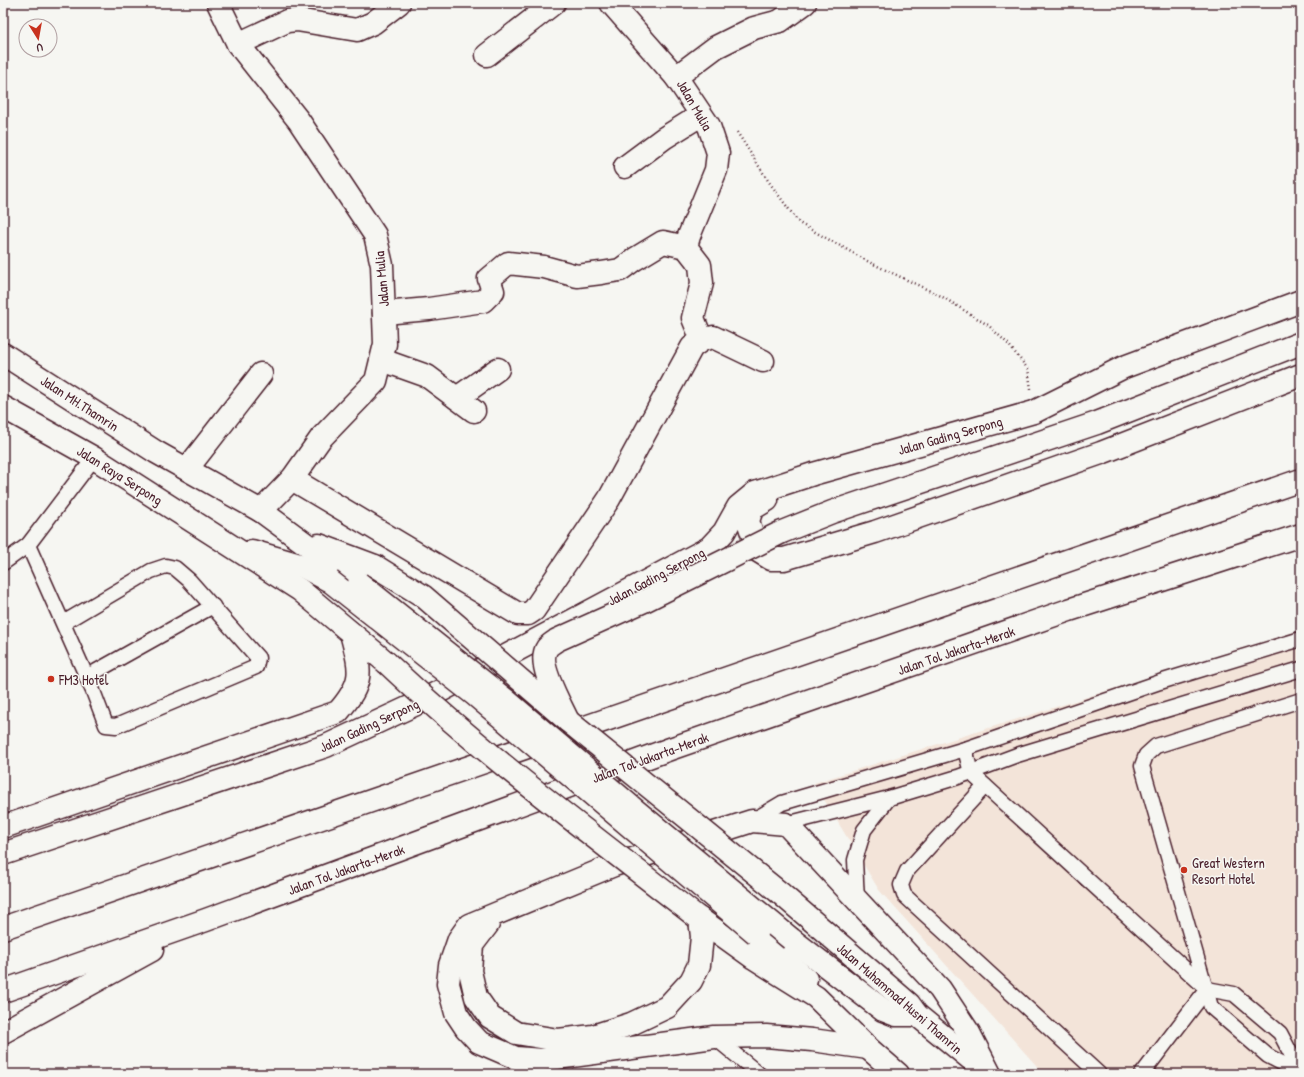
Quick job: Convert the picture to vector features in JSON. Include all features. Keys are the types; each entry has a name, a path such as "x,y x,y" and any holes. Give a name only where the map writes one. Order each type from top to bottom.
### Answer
{"main road":[{"name":"Jalan Mulia","path":"218,3 238,44 299,121 375,235 382,265 385,344 376,381 321,438 292,479 261,511"},
{"path":"238,44 287,20 297,20 357,30 373,23 399,3"},
{"path":"487,55 554,3"},
{"path":"610,3 676,77"},
{"name":"Jalan Mulia","path":"686,247 716,170 718,160 717,149 705,120 676,77 716,47 754,28 780,21 804,3"},
{"path":"626,168 664,138 705,120"},
{"path":"384,313 429,309 483,301 493,291 489,279 508,263 544,266 577,276 620,270 663,242 686,247 700,265 702,283 693,318 702,340"},
{"name":"Jalan Gading Serpong","path":"3,854 332,743 414,705 709,548 724,532 738,507 756,493 813,474 1034,412 1124,367 1301,301"},
{"path":"292,479 518,614 528,614 534,610 609,499 692,348 702,340 713,337 764,361"},
{"name":"Jalan Gading Serpong","path":"568,721 545,670 543,660 547,648 556,640 644,601 782,532 825,515 1097,423 1301,343"},
{"name":"Jalan MH.Thamrin","path":"3,354 156,452 187,470"},
{"path":"382,360 427,376 474,411"},
{"path":"457,398 498,369"},
{"path":"261,374 187,470 261,511 359,583 506,700 634,809 791,939 883,1010 896,1015 917,1015"},
{"path":"813,474 752,509 748,521 758,551 771,559 784,559 875,532 1101,453 1301,374"},
{"name":"Jalan Raya Serpong","path":"3,407 94,458 300,590 387,663 417,692 532,787 698,918 754,958 816,997"},
{"path":"3,928 1301,480"},
{"name":"Jalan Tol Jakarta–Merak","path":"3,991 206,920 678,747 1069,610 1301,535"},
{"name":"Jalan Muhammad Husni Thamrin","path":"301,539 343,553 374,566 423,596 568,721 831,936 909,1004 917,1015 989,1074"},
{"name":"Jalan Raya Serpong","path":"235,547 269,555 300,566 330,581 475,695 757,934 810,983 816,997"},
{"path":"3,827 338,712 352,696 359,676 360,667 351,633"},
{"path":"868,1048 812,1040 766,1036 714,1037 542,1060 516,1058 479,1042 466,1028 456,1013 448,984 450,965 459,939 469,925 614,865 752,821 786,824 940,989 969,1033 989,1074"},
{"path":"496,914 472,945 470,971 476,997 490,1017 516,1033 558,1040 593,1036 631,1024 667,1007 691,981 699,964 702,937 698,918"},
{"path":"3,1032 206,920"},
{"path":"816,997 868,1048 898,1074"}],"lane":[{"path":"3,564 28,545 94,458"},
{"path":"28,545 106,725 116,726 256,667 258,658 189,580 175,568 166,566 151,571 63,623"},
{"path":"86,677 213,606"},
{"path":"752,821 782,803 965,749 1160,682 1301,639"},
{"path":"786,824 889,798 971,772 1017,755 1301,668"},
{"path":"1301,700 1156,746 1146,755 1142,766 1211,1007 1268,1056 1301,1073"},
{"path":"965,749 971,772 985,786 1207,989 1234,994 1280,1033 1301,1073"},
{"path":"985,786 907,871 900,885 904,896 1099,1074"},
{"path":"857,901 855,860 864,830 889,798"},
{"path":"1142,1074 1207,989"},
{"path":"714,1037 759,1074"}],"path":[{"path":"705,120 735,129 769,182 799,223 871,263 941,296 988,325 1008,344 1028,369 1034,412"}],"shaded area":[{"path":"1301,630 1301,1074 1044,1074 879,890 814,783"}],"place":[{"name":"FM3 Hotel","path":"51,679"},
{"name":"Great Western Resort Hotel","path":"1184,870"}]}
